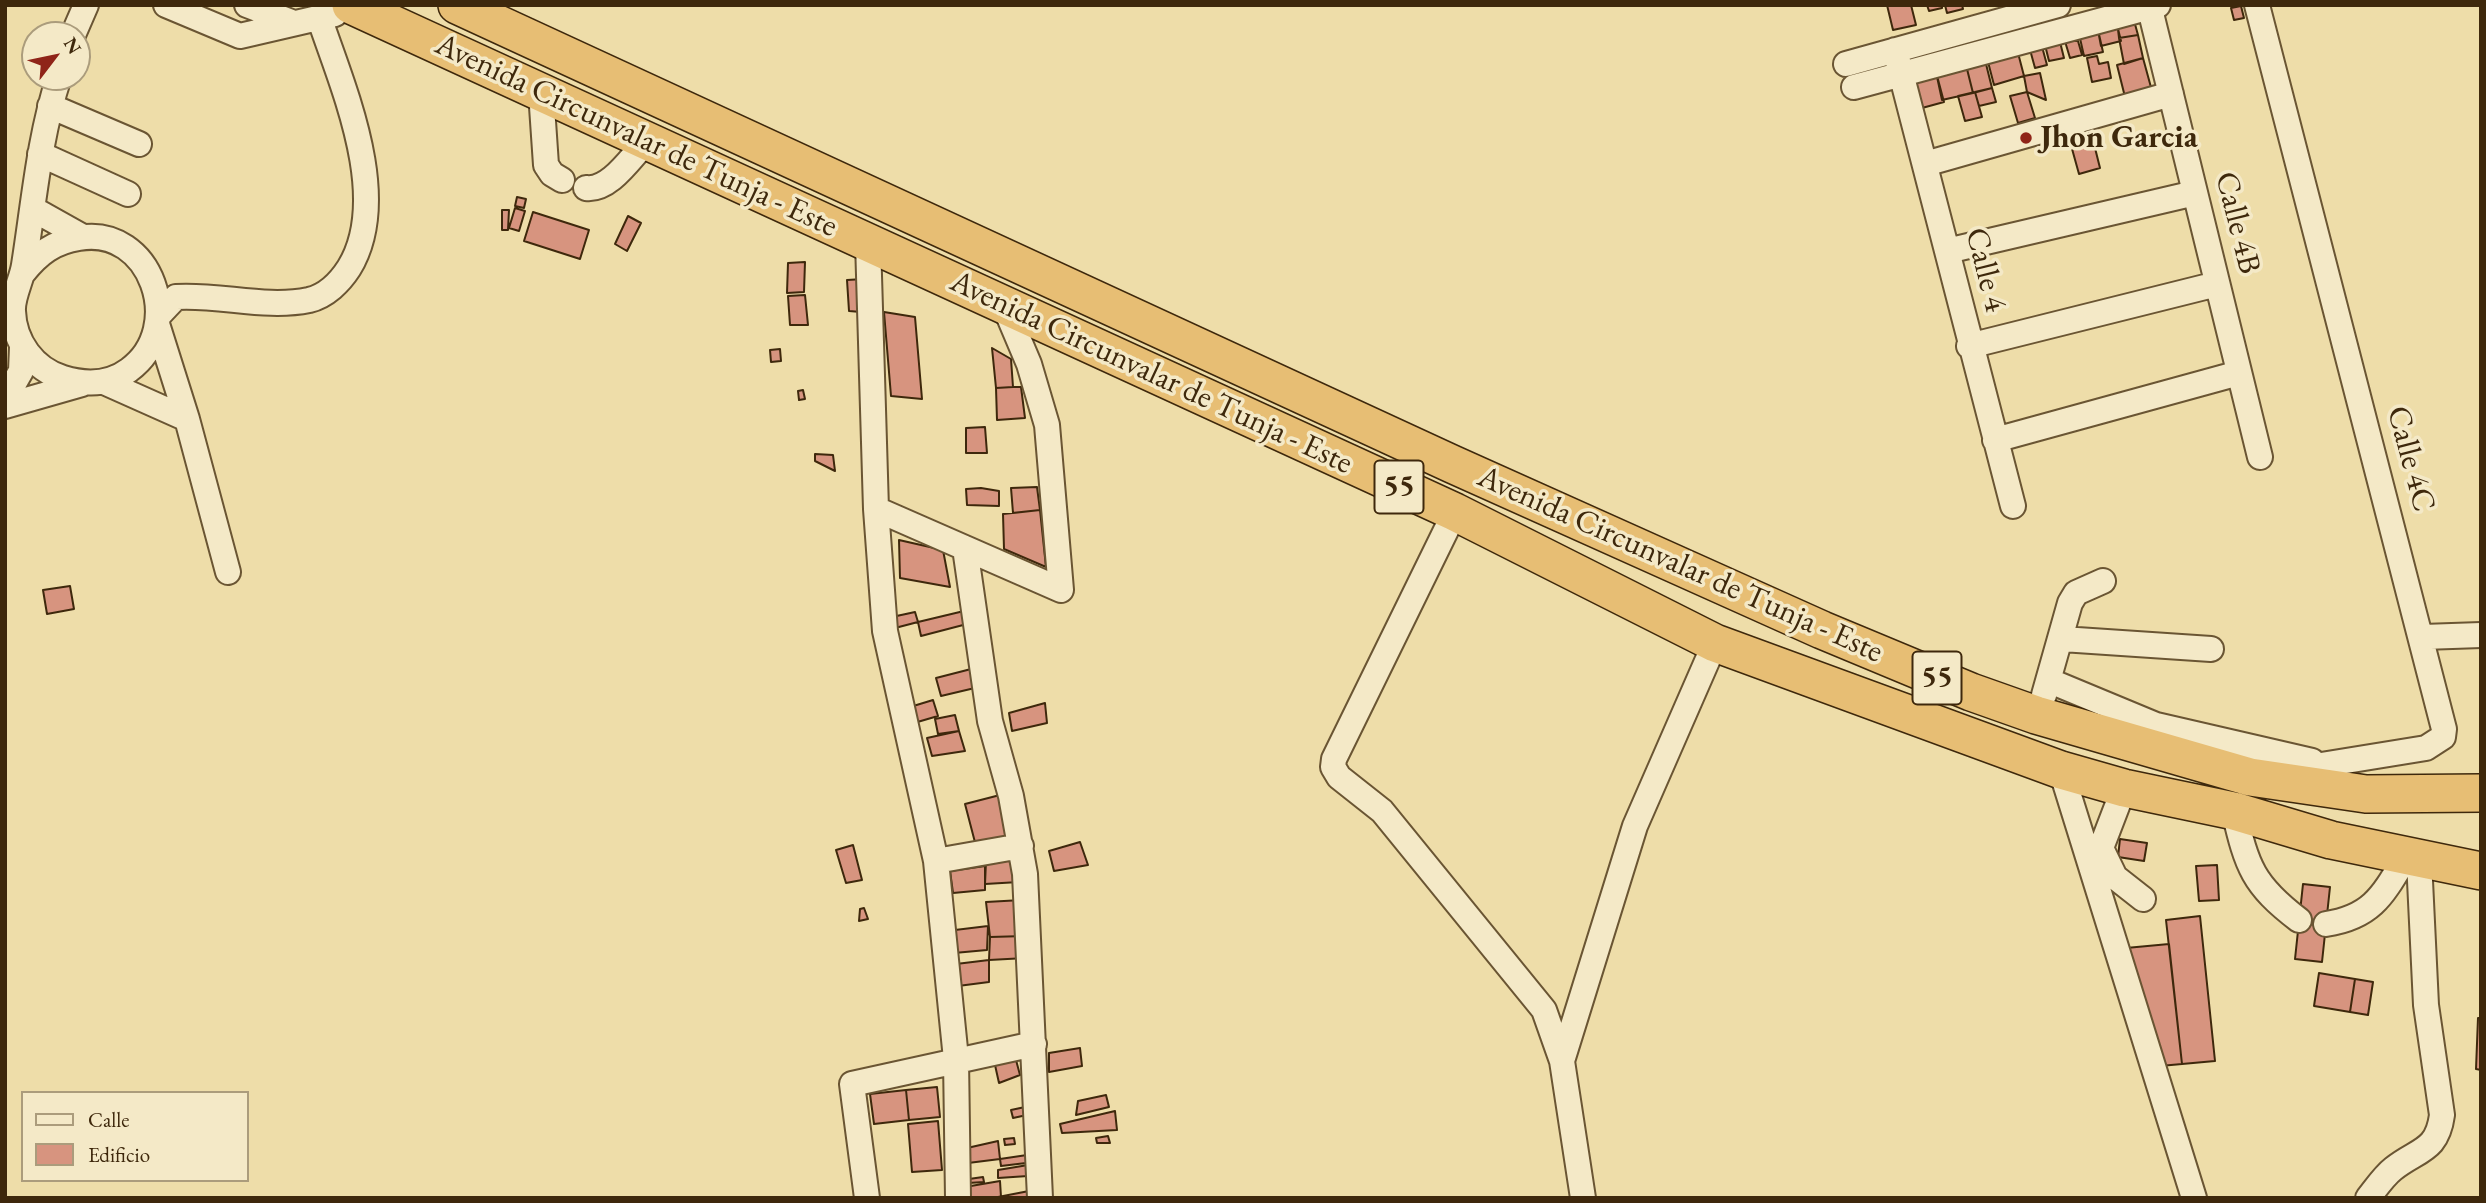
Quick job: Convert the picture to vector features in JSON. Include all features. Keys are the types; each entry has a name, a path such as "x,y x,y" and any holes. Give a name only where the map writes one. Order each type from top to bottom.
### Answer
{"highway":[{"name":"Avenida Circunvalar de Tunja - Este","path":"457,5 1452,464 1822,630 1971,692 2036,715 2250,777 2366,794 2481,793"},
{"name":"Avenida Circunvalar de Tunja - Este","path":"344,11 541,92 1455,512 1715,643 2061,770 2124,788 2234,811 2331,840 2412,859 2481,871"}],"street":[{"path":"5,407 129,371 147,352 158,321 176,297 204,295 279,303 312,299 340,283 357,255 368,215 363,168 353,119 344,11 240,36 166,5"},
{"path":"247,5 295,23"},
{"path":"2058,5 1895,50 1850,76 1901,75 2152,6"},
{"name":"Calle 4C","path":"2250,777 2426,748 2443,737 2444,719 2257,5"},
{"name":"Calle 4B","path":"2152,6 2260,457"},
{"name":"Calle 4","path":"1895,50 1969,346 2013,506"},
{"path":"5,399 21,371 22,347 13,310 23,273 40,154 55,91"},
{"path":"541,92 546,165 552,174 562,180"},
{"path":"1925,164 2171,94"},
{"path":"50,106 139,144"},
{"path":"586,188 595,189 605,185 647,141"},
{"path":"40,154 128,194"},
{"path":"1947,251 2195,193"},
{"path":"33,209 83,237"},
{"path":"23,273 38,254 60,242 83,237 108,240 129,251 146,269 157,291 158,321 228,572"},
{"path":"868,242 876,509 885,631 936,861 956,1059 958,1198"},
{"path":"1969,346 2217,284"},
{"path":"876,509 1061,590 1047,425 1029,364 1004,305"},
{"path":"22,347 47,373 93,383 187,419"},
{"path":"1995,440 2239,373"},
{"path":"1455,512 1334,759 1333,767 1339,777 1382,811 1544,1010 1562,1061 1583,1198"},
{"path":"965,548 990,720 1021,846 1025,874 1040,1198"},
{"path":"2036,715 2050,681 2070,603 2076,593 2103,582"},
{"path":"2423,637 2481,635"},
{"path":"2062,639 2211,649"},
{"path":"1562,1061 1635,826 1715,643"},
{"path":"2050,681 2156,725 2326,764"},
{"path":"2061,770 2194,1198"},
{"path":"2124,788 2101,848 2115,877 2143,899"},
{"path":"2234,811 2246,863 2270,898 2299,920"},
{"path":"936,861 1021,846"},
{"path":"2326,924 2349,920 2372,908 2412,859"},
{"path":"2368,1198 2392,1169 2430,1147 2440,1132 2442,1115 2426,1005 2412,859"},
{"path":"867,1198 852,1083 1034,1044"}],"building":[{"path":"1887,5 1911,5 1916,25 1893,30"},
{"path":"1927,5 1942,5 1942,8 1929,11"},
{"path":"1945,5 1962,5 1963,9 1947,13"},
{"path":"2241,6 2244,18 2234,20 2231,8"},
{"path":"2133,17 2138,35 2119,38 2117,21"},
{"path":"2097,25 2117,25 2121,41 2101,46"},
{"path":"2098,30 2103,52 2084,56 2079,34"},
{"path":"2138,35 2143,58 2124,64 2119,38"},
{"path":"2073,36 2074,41 2078,41 2082,55 2070,58 2064,38"},
{"path":"2059,38 2064,58 2049,61 2044,41"},
{"path":"2041,43 2047,65 2035,68 2029,46"},
{"path":"2017,49 2024,76 1994,85 1987,58"},
{"path":"2097,56 2099,64 2108,62 2111,78 2092,82 2087,58"},
{"path":"2143,58 2152,91 2125,97 2117,65"},
{"path":"1985,60 1992,88 1973,93 1966,65"},
{"path":"1966,65 1973,93 1942,100 1936,72"},
{"path":"1936,72 1944,102 1922,108 1914,77"},
{"path":"2040,73 2046,100 2027,92 2024,76"},
{"path":"1992,88 1996,102 1979,106 1975,92"},
{"path":"1975,92 1982,117 1965,121 1958,96"},
{"path":"2027,92 2035,118 2018,123 2010,96"},
{"path":"2091,132 2100,168 2079,174 2069,138"},
{"path":"517,197 526,199 524,208 515,206"},
{"path":"515,208 525,211 519,231 509,228"},
{"path":"502,210 509,210 508,230 502,230"},
{"path":"533,212 589,230 580,259 524,241"},
{"path":"628,216 641,223 627,251 615,244"},
{"path":"805,262 804,292 787,293 788,263"},
{"path":"864,279 861,312 849,311 847,280"},
{"path":"805,295 808,325 790,325 788,296"},
{"path":"884,312 915,317 922,399 891,396"},
{"path":"992,348 1011,359 1013,387 996,388"},
{"path":"780,349 781,361 771,362 770,350"},
{"path":"1021,387 1025,418 997,420 996,388"},
{"path":"803,390 805,399 799,400 798,391"},
{"path":"985,427 987,453 966,453 966,428"},
{"path":"815,454 833,455 835,471 815,461"},
{"path":"1037,487 1040,510 1013,513 1011,488"},
{"path":"966,489 999,491 999,506 967,505"},
{"path":"1040,510 1046,567 1004,549 1003,514"},
{"path":"899,540 943,550 950,587 900,578"},
{"path":"70,586 74,609 47,614 43,590"},
{"path":"964,611 967,624 921,636 918,622"},
{"path":"915,612 918,622 895,628 892,617"},
{"path":"975,668 979,687 941,696 936,678"},
{"path":"933,700 938,716 914,723 910,707"},
{"path":"1045,703 1047,723 1012,731 1009,713"},
{"path":"955,715 959,731 938,734 935,719"},
{"path":"959,731 965,751 932,756 927,738"},
{"path":"1000,795 1012,841 977,850 965,804"},
{"path":"2120,839 2147,843 2144,861 2118,857"},
{"path":"1080,842 1088,865 1054,871 1049,851"},
{"path":"853,845 862,880 846,883 836,850"},
{"path":"1016,860 1019,882 985,884 986,861"},
{"path":"2217,865 2219,900 2199,901 2196,866"},
{"path":"985,866 985,890 953,893 950,871"},
{"path":"2303,884 2330,887 2322,962 2295,959"},
{"path":"1022,900 1025,936 990,937 986,902"},
{"path":"864,908 868,919 859,921 860,909"},
{"path":"2200,916 2215,1061 2182,1064 2166,920"},
{"path":"988,926 987,950 954,953 955,930"},
{"path":"1025,936 1026,958 989,960 990,937"},
{"path":"2169,944 2182,1064 2160,1066 2126,948"},
{"path":"989,960 989,982 958,986 956,964"},
{"path":"2319,973 2355,979 2350,1012 2314,1006"},
{"path":"2355,979 2373,982 2368,1015 2350,1012"},
{"path":"2478,1018 2481,1018 2481,1070 2476,1069"},
{"path":"1080,1048 1082,1066 1049,1072 1049,1053"},
{"path":"1016,1060 1020,1075 999,1083 995,1065"},
{"path":"937,1087 940,1117 909,1120 906,1090"},
{"path":"906,1090 909,1120 874,1124 870,1094"},
{"path":"1106,1095 1109,1107 1076,1115 1078,1101"},
{"path":"1025,1107 1027,1115 1013,1118 1011,1110"},
{"path":"1115,1111 1117,1130 1062,1133 1060,1124"},
{"path":"938,1121 942,1170 912,1172 908,1124"},
{"path":"1108,1136 1110,1143 1097,1143 1096,1138"},
{"path":"1014,1138 1015,1144 1005,1145 1004,1139"},
{"path":"998,1141 1000,1159 968,1163 967,1148"},
{"path":"1027,1155 1026,1163 1001,1166 1000,1159"},
{"path":"1028,1165 1028,1176 998,1178 998,1170"},
{"path":"983,1177 984,1182 968,1183 969,1179"},
{"path":"1000,1181 1001,1197 966,1198 965,1187"},
{"path":"1029,1191 1030,1198 998,1198 998,1197"}],"place":[{"name":"Jhon Garcia","path":"2026,138"}]}
